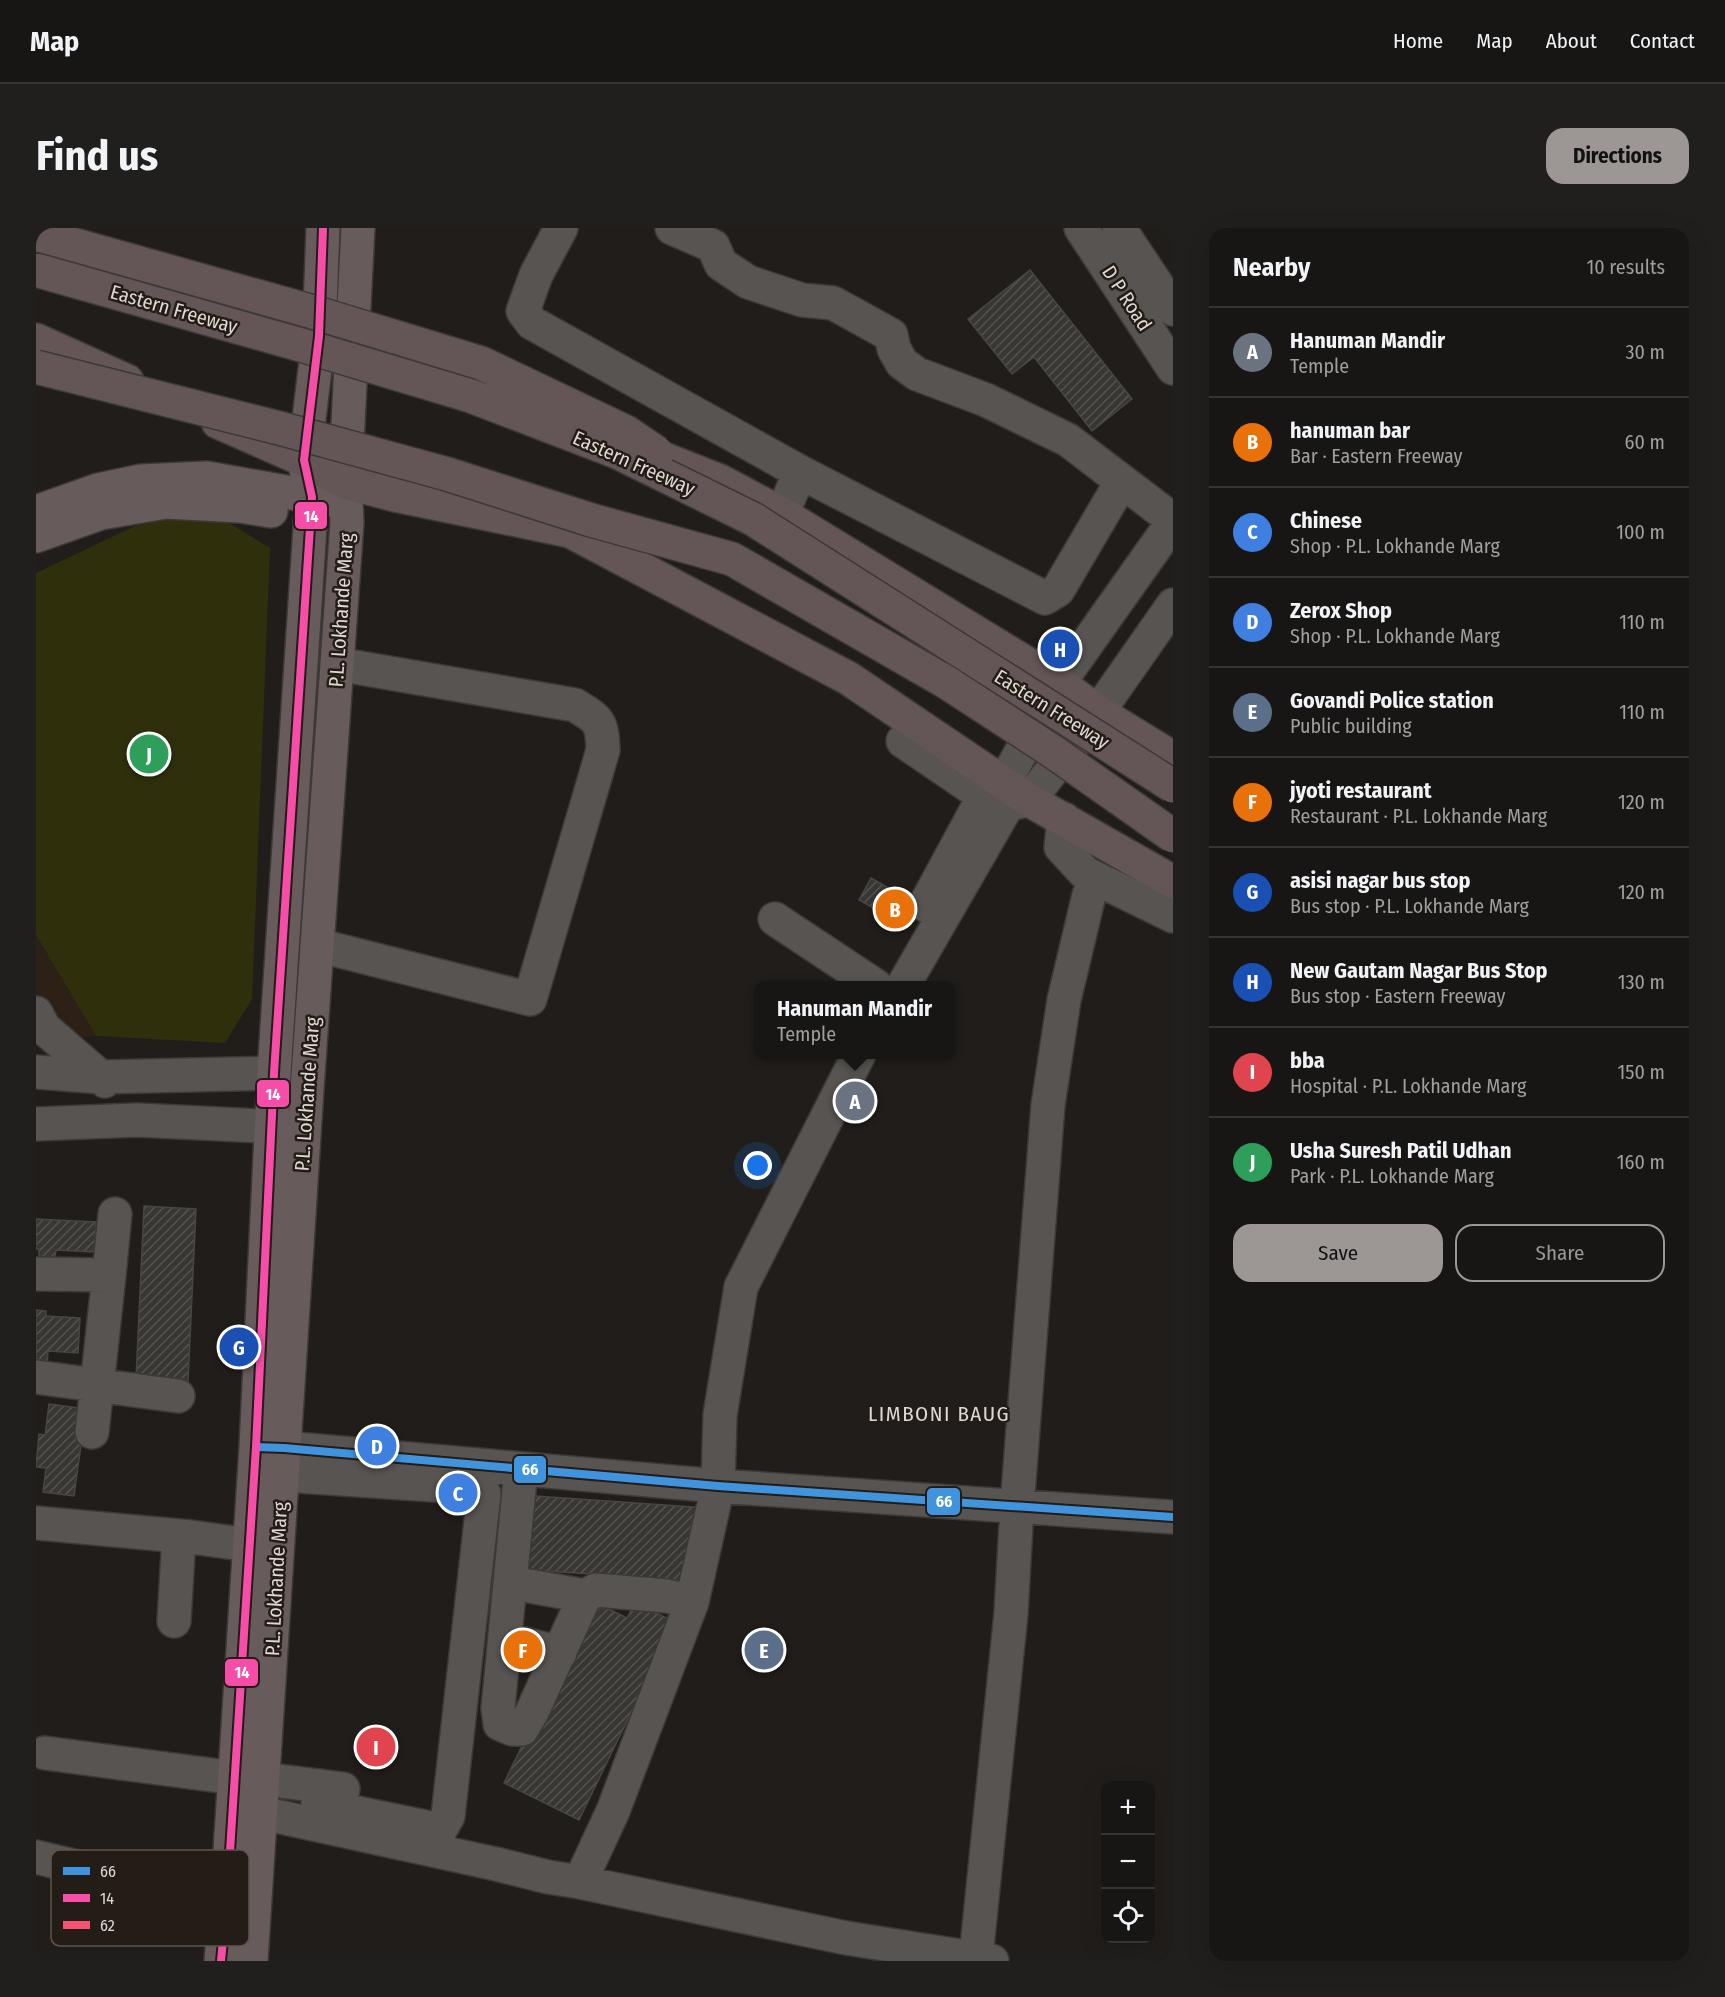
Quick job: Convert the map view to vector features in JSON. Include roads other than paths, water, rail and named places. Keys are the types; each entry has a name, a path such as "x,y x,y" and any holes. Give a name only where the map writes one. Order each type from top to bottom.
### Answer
{"highway":[{"path":"36,234 310,311 480,363 626,432 767,517 1059,683 1098,712 1173,758"},
{"path":"36,257 100,273 428,369 720,481 767,517"},
{"name":"Eastern Freeway","path":"36,270 471,396 617,452 767,517 1173,786"},
{"path":"36,340 304,460 347,502 395,495 570,531 848,678 1005,799 1064,819 1173,882"},
{"name":"Eastern Freeway","path":"36,367 324,440 447,474 591,520 732,559 946,682 1052,751 1173,836"}],"main road":[{"name":"P.L. Lokhande Marg","path":"251,1961 262,1814 250,1778 249,1553 274,1457 271,1126 311,507 304,460 319,336 323,228"},
{"name":"P.L. Lokhande Marg","path":"236,1850 250,1778 274,1457 305,1128 347,502 358,228"},
{"path":"36,512 98,490 141,481 207,478 311,507"},
{"path":"36,536 101,513 166,502 311,507 347,502"},
{"path":"295,746 331,748"},
{"name":"P.L. Lokhande Marg","path":"221,1961 222,1946"}],"street":[{"path":"561,228 536,275 524,311 532,323 800,472 1045,598 1058,590 1122,481"},
{"path":"672,228 713,246 721,264 748,282 802,300 833,303 891,335 894,349 903,363 917,374 986,400 1068,440 1173,521 1059,683 1005,799 906,981"},
{"name":"D P Road","path":"1081,228 1173,368"},
{"name":"D P Road","path":"1119,228 1173,309"},
{"path":"767,517 800,472"},
{"path":"882,981 1005,799 1098,712 1173,604"},
{"path":"317,945 530,999 603,750 602,729 592,716 575,705 337,664"},
{"path":"903,741 1005,799"},
{"path":"1064,819 1061,847 1078,867 1173,916"},
{"path":"468,1837 498,1856 548,1877 846,1938 984,1959 1048,1105 1064,999 1089,895"},
{"path":"775,919 871,981"},
{"path":"36,1013 44,1028 101,1077 137,1120"},
{"path":"580,1882 613,1811 692,1602 718,1486 720,1415 741,1287 856,1059"},
{"path":"36,1072 101,1077 274,1073"},
{"path":"36,1124 137,1120 305,1128"},
{"path":"92,1432 115,1214"},
{"path":"36,1274 109,1275"},
{"path":"36,1377 178,1396"},
{"path":"274,1457 521,1469 718,1486 1173,1517"},
{"path":"274,1457 478,1488 484,1494 448,1816 440,1830 323,1806 318,1802 320,1786"},
{"path":"521,1469 498,1707 500,1724 512,1729 522,1729 560,1653 585,1596 596,1590 667,1596 692,1602"},
{"path":"36,1523 191,1537 249,1553"},
{"path":"36,1538 178,1553 249,1553"},
{"path":"174,1621 178,1553"},
{"path":"511,1573 515,1581 524,1585 585,1596"},
{"path":"505,1639 560,1653"},
{"path":"45,1753 354,1790"},
{"path":"262,1814 498,1856 564,1864 583,1828"},
{"path":"36,1857 51,1861"}],"place":[{"name":"New Gautam Nagar Bus Stop","path":"1060,649"},
{"name":"Usha Suresh Patil Udhan","path":"149,754"},
{"name":"hanuman bar","path":"895,909"},
{"name":"Hanuman Mandir","path":"855,1101"},
{"name":"asisi nagar bus stop","path":"239,1347"},
{"name":"Zerox Shop","path":"377,1446"},
{"name":"Chinese","path":"458,1493"},
{"name":"jyoti restaurant","path":"523,1650"},
{"name":"Govandi Police station","path":"764,1650"},
{"name":"bba","path":"376,1747"}],"district":[{"name":"LIMBONI BAUG","path":"939,1414"}]}
